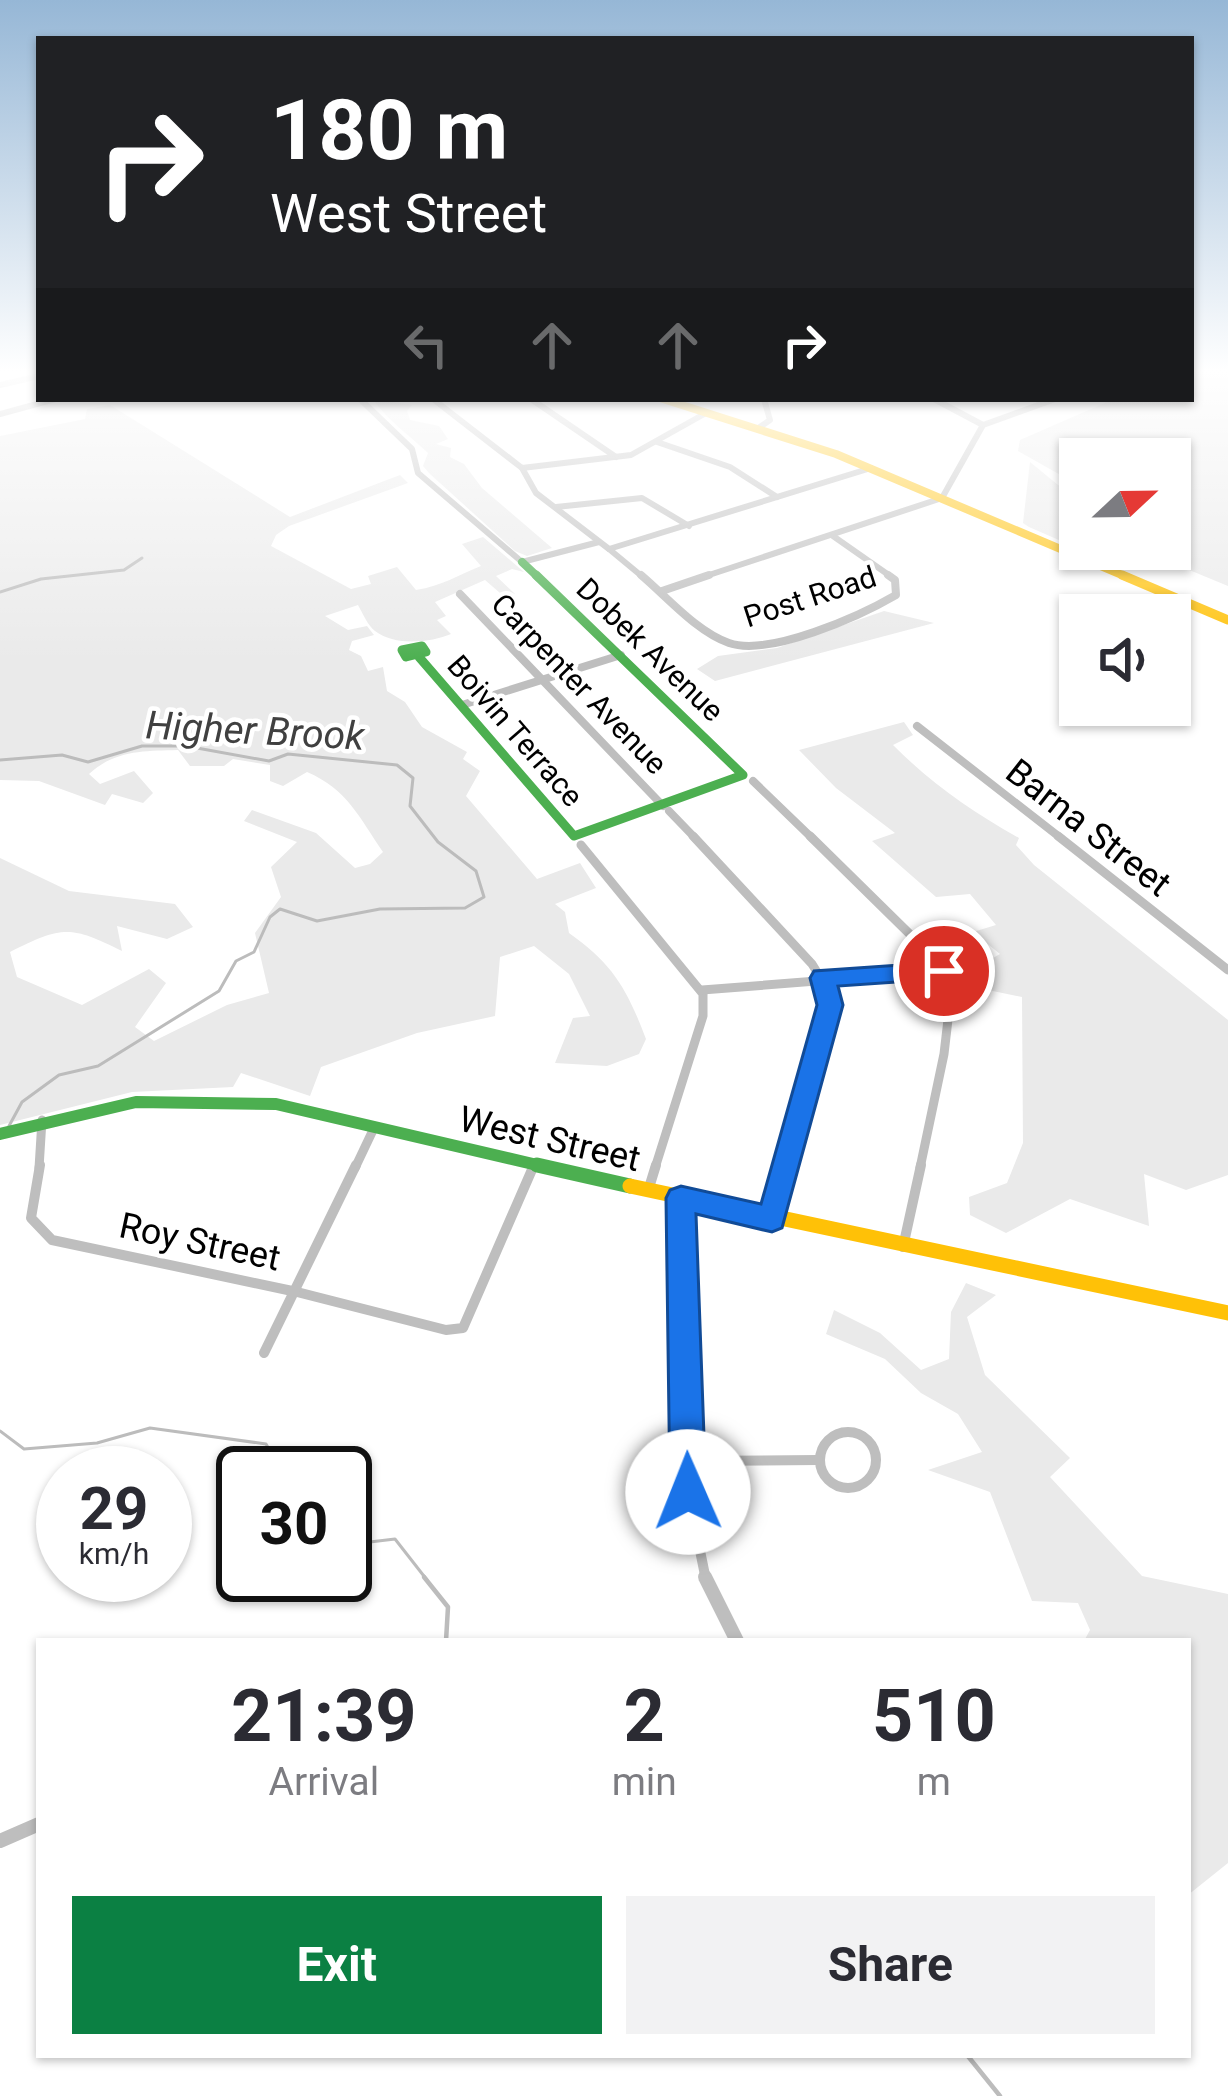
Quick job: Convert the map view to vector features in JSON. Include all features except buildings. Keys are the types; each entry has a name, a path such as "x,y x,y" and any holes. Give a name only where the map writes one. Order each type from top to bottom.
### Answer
{"main road":[{"path":"868,467 1228,620"},
{"name":"Dobek Avenue","path":"522,562 748,778"},
{"name":"Boivin Terrace","path":"419,657 578,841"},
{"path":"578,841 748,778"},
{"name":"West Street","path":"0,1134 115,1102 200,1097 276,1104 772,1219 1228,1313"}],"street":[{"path":"415,467 522,562 599,542"},
{"path":"522,468 533,467"},
{"path":"729,467 778,498"},
{"path":"662,591 942,499 960,467"},
{"name":"Post Road","path":"522,468 536,493 720,640 740,646 782,638 896,595 895,580 833,536"},
{"path":"609,549 871,468"},
{"path":"556,507 642,498 689,526"},
{"name":"Carpenter Avenue","path":"460,595 823,978"},
{"path":"462,704 622,656"},
{"name":"Barna Street","path":"917,726 1228,970"},
{"path":"748,778 944,971 953,992 903,1247"},
{"path":"578,841 702,990 703,1016 648,1191"},
{"path":"702,990 944,971"},
{"path":"772,1219 830,1005 823,978"},
{"name":"Roy Street","path":"42,1120 47,1148 32,1183 31,1219 52,1240 297,1292 446,1330 464,1328 534,1165"},
{"path":"264,1353 374,1128"},
{"path":"681,1198 693,1527 705,1578 735,1638"},
{"path":"837,1433 852,1433 871,1447 877,1468 865,1484 843,1486 829,1479 818,1460 825,1440 837,1433"},
{"path":"687,1461 818,1460"},
{"path":"0,1841 36,1825"}],"shaded area":[{"path":"0,467 209,467 290,517 400,475 408,483 289,526 276,535 271,546 351,589 371,584 368,576 397,567 416,590 442,583 481,566 462,544 483,537 524,572 512,569 496,576 515,594 507,599 485,580 435,602 446,616 437,620 451,634 433,639 412,642 383,636 370,626 358,605 325,616 348,630 367,626 374,635 352,641 349,650 361,656 368,671 383,667 387,691 405,702 422,727 467,752 463,759 480,771 466,796 537,879 580,863 596,888 555,904 565,912 569,933 608,967 625,992 646,1039 639,1054 607,1066 555,1063 573,1018 590,1016 569,974 534,946 500,957 495,1016 417,1033 321,1067 310,1096 241,1073 233,1087 132,1092 0,1125 0,858 69,891 175,904 193,927 167,939 117,926 122,951 66,932 10,952 17,977 82,1005 149,969 166,983 135,1027 154,1041 227,1005 269,993 255,933 281,897 271,867 297,842 244,821 252,810 316,833 355,868 370,864 383,852 351,805 332,787 307,772 283,786 270,781 270,765 233,759 224,766 190,766 178,750 153,751 120,756 89,774 100,784 134,771 153,793 143,803 112,794 105,805 39,781 0,780"},
{"path":"424,467 466,467 482,488 552,548 527,556 515,551"},
{"path":"1029,467 1059,486 1059,540 1023,523"},
{"path":"1191,467 1228,467 1228,586 1189,570"},
{"path":"884,611 934,623 715,681 697,669 718,656 777,648"},
{"path":"904,722 913,735 893,745 908,759 953,796 1019,838 1016,845 1034,865 1228,1020 1228,1175 1186,1190 1144,1174 1149,1226 1070,1199 1006,1233 970,1215 969,1197 1007,1183 1023,1143 1022,997 988,990 964,974 1000,954 973,932 996,925 970,894 936,897 872,841 895,833 836,788 799,750"},
{"path":"966,1283 996,1295 967,1317 985,1375 1070,1458 1050,1477 1142,1576 1228,1594 1228,1863 1191,1893 1191,1638 1086,1638 1090,1630 1078,1603 1032,1601 990,1492 928,1470 982,1452 958,1414 921,1393 885,1359 826,1334 834,1310 880,1333 921,1370 949,1359 951,1312"}],"waterway":[{"path":"0,592 41,579 124,570 142,558"},
{"name":"Higher Brook","path":"0,760 62,755 88,762 142,746 186,746 269,761 288,754 397,765 413,778 410,806 438,842 476,871 484,897 465,908 380,909 317,921 280,909 270,917 254,952 236,961 219,991 98,1066 59,1075 22,1102 9,1126"},
{"name":"Higher Brook","path":"0,1431 24,1449 97,1443 150,1428 267,1446"},
{"name":"Higher Brook","path":"372,1542 395,1539 427,1580"},
{"name":"Higher Brook","path":"424,1577 448,1607 446,1638"},
{"name":"Higher Brook","path":"969,2058 1000,2096"}],"traffic: fast":[{"path":"419,657 426,652 422,646 402,650 406,657 419,657 574,836 743,775 522,562"},
{"path":"0,1134 136,1102 276,1104 630,1186"}],"traffic: slow":[{"path":"866,467 1228,620"},
{"path":"630,1186 1228,1313"}],"route":[{"path":"688,1492 681,1198 772,1219 830,1005 823,978 944,971"}]}
